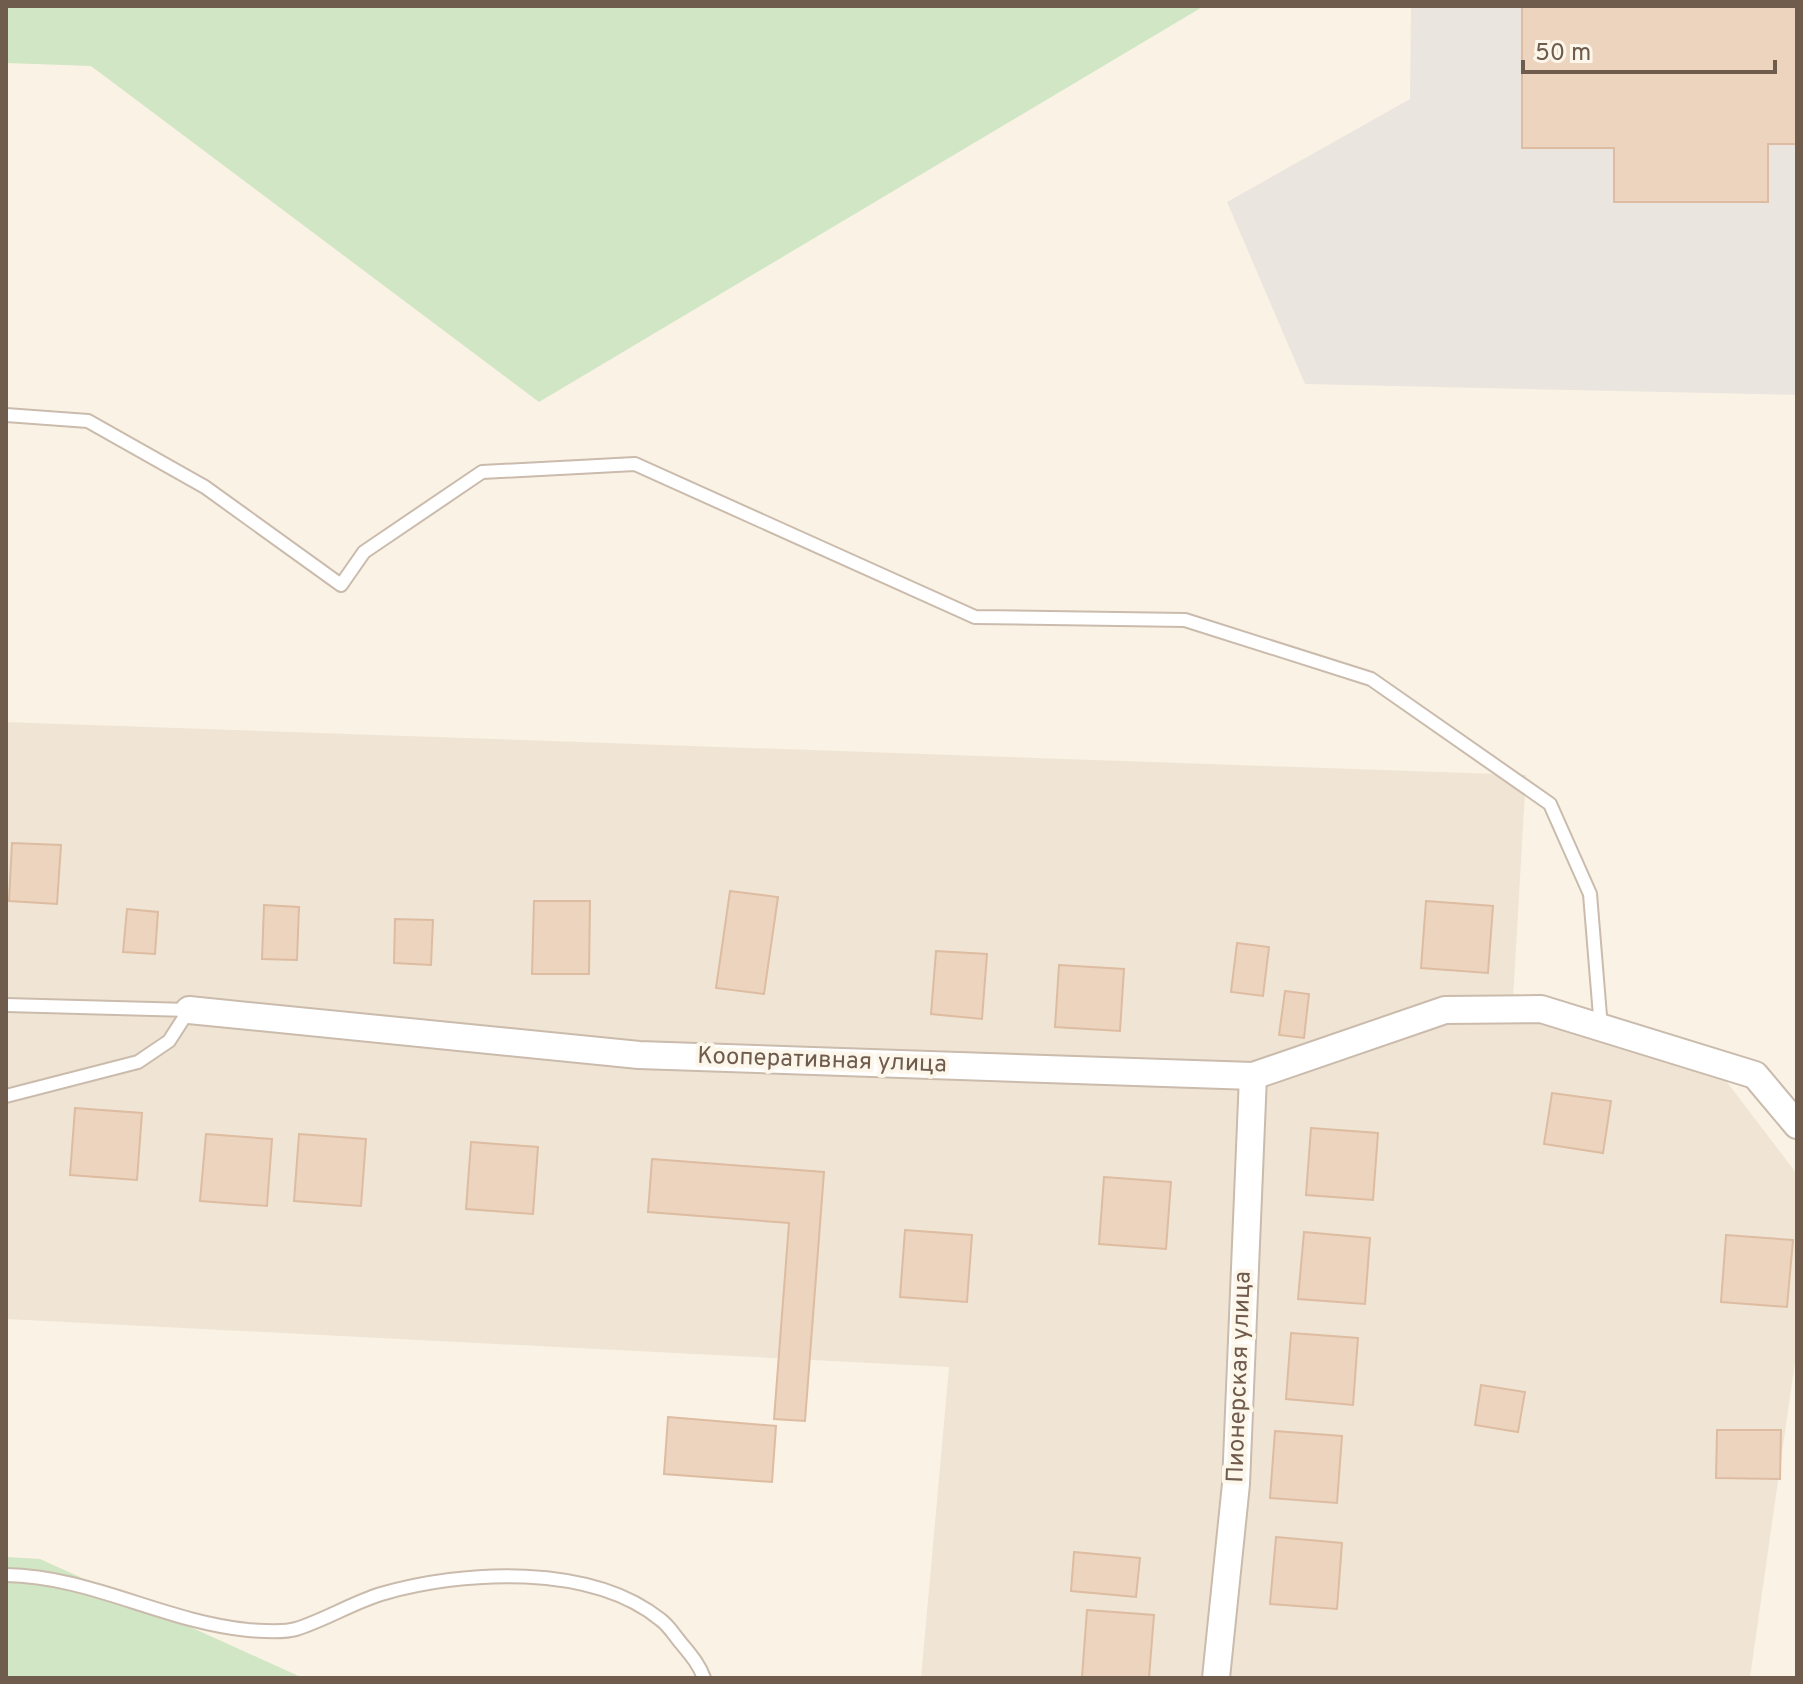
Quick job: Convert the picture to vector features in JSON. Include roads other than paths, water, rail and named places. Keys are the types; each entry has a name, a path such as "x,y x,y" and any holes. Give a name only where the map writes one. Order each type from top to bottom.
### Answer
{"street":[{"name":"Кооперативная улица","path":"189,1010 639,1055 1253,1076 1445,1010 1541,1009 1755,1075 1797,1125"},
{"name":"Пионерская улица","path":"1216,1678 1236,1484 1253,1076"}],"lane":[{"path":"6,415 88,421 205,487 341,585 364,552 482,472 635,464 975,617 1185,620 1371,679 1550,804 1590,894 1601,1028"},
{"path":"6,1005 189,1010"},
{"path":"6,1096 138,1062 169,1041 189,1010"},
{"path":"6,1575 61,1580 198,1620 247,1630 293,1630 379,1595 431,1583 494,1576 561,1579 610,1591 662,1620 700,1668 704,1678"}]}
